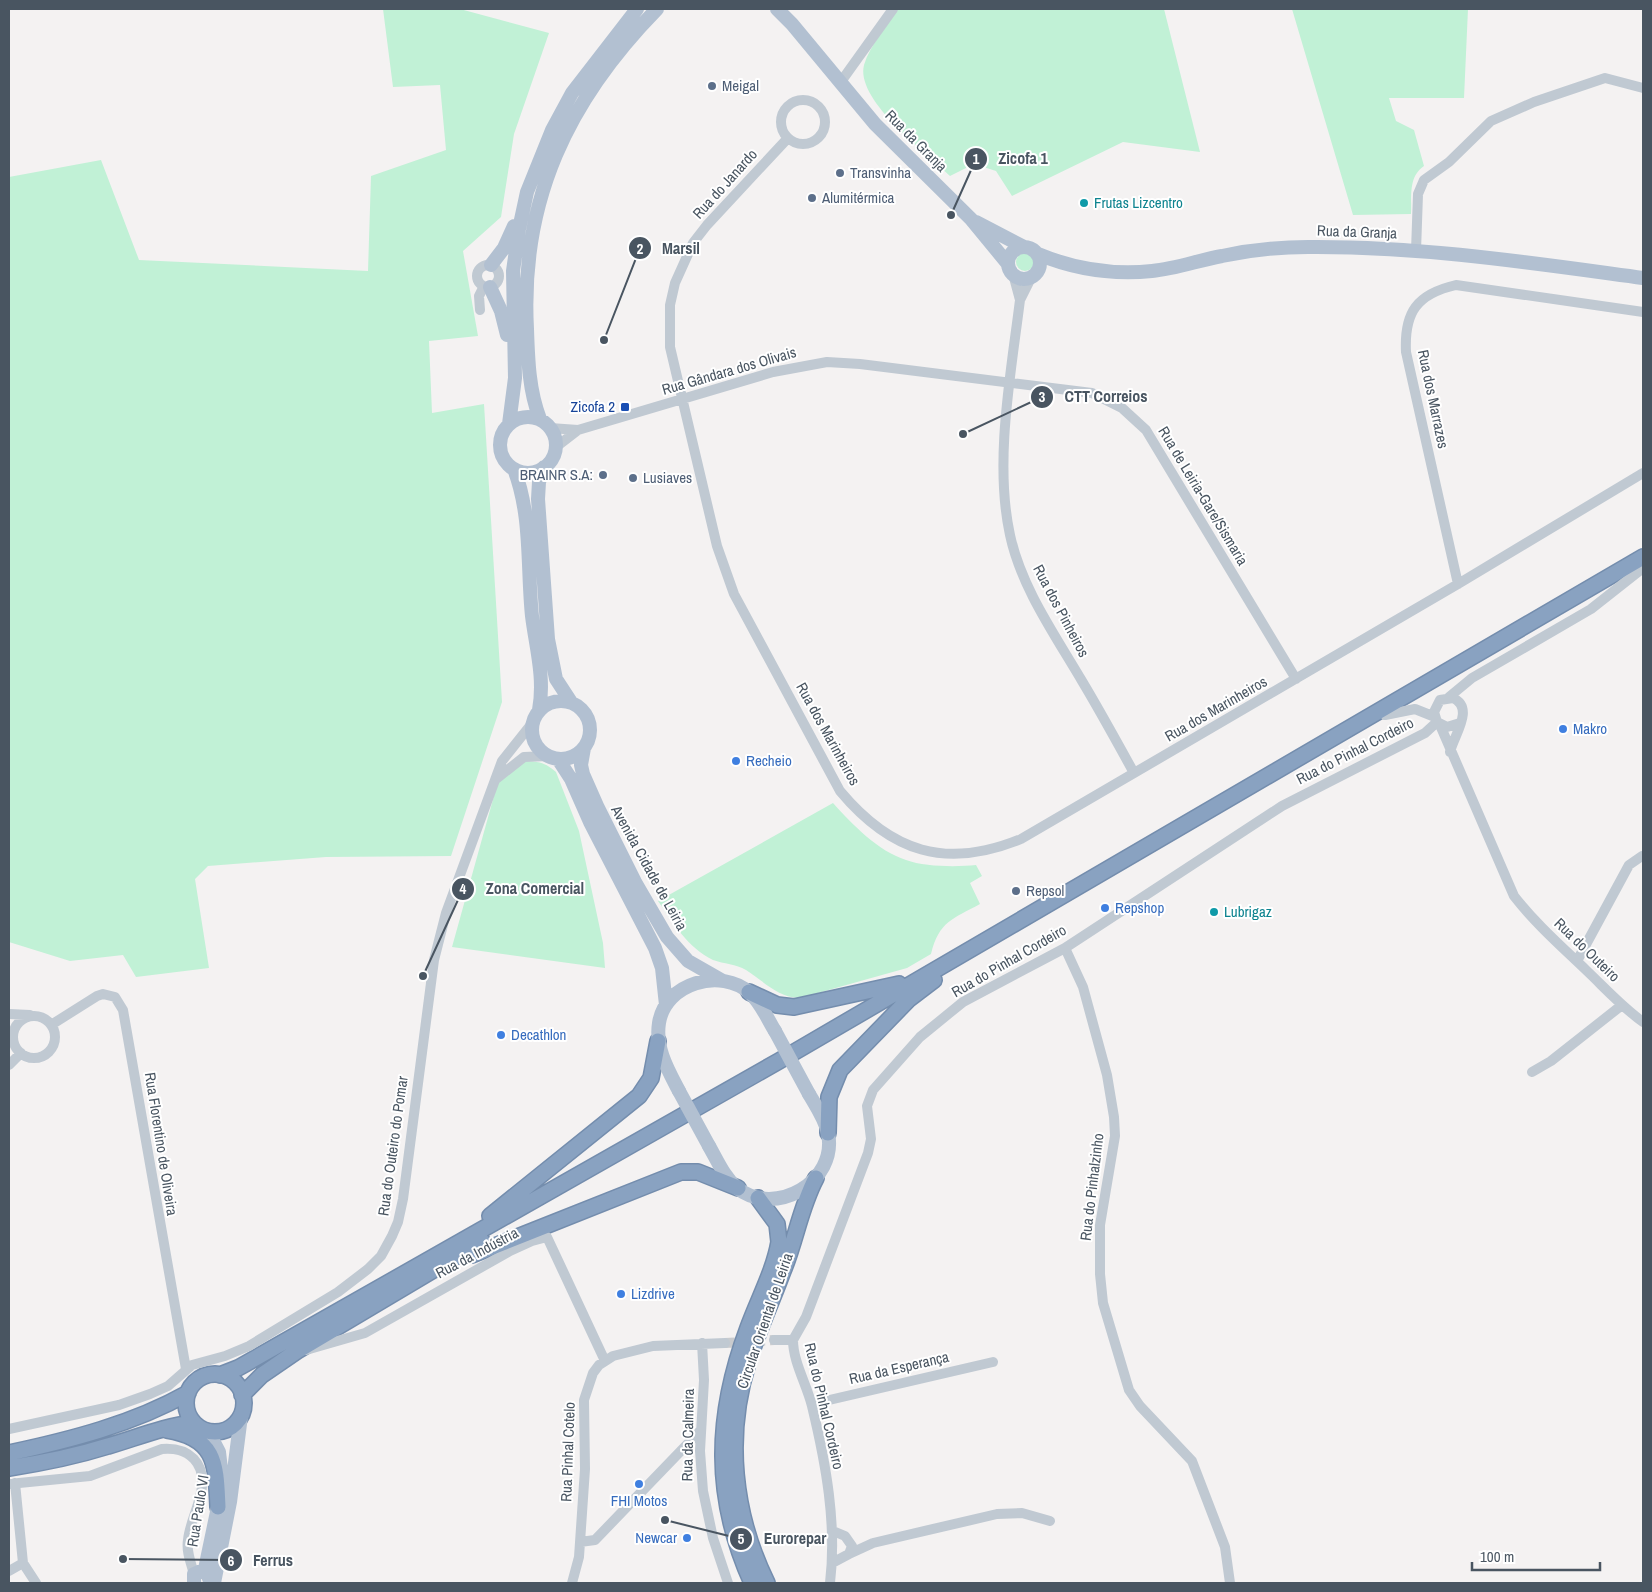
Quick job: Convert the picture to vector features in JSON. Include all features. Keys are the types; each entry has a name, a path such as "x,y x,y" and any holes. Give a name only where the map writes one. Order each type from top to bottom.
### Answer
{"highway":[{"path":"220,1375 234,1382 242,1395 244,1402 241,1416 227,1430 208,1431 194,1423 186,1409 188,1393 192,1386 204,1377 220,1375 238,1368 681,1117 1643,557"},
{"path":"242,1395 262,1375 297,1351 944,970 1643,566"},
{"path":"828,1133 829,1097 840,1070 908,999 944,970"},
{"path":"749,992 777,1004 794,1007 920,978"},
{"path":"381,1286 396,1274 494,1214 633,1102 651,1078 658,1041"},
{"path":"429,1273 542,1225 681,1172 708,1174 738,1188"},
{"name":"Circular Oriental de Leiria","path":"767,1583 748,1538 736,1487 734,1460 738,1407 746,1371 759,1331 784,1270 802,1206 816,1178"},
{"name":"Circular Oriental de Leiria","path":"752,1583 731,1524 724,1488 722,1448 729,1385 778,1242 777,1224 758,1198"},
{"path":"9,1453 79,1436 133,1418 188,1393"},
{"path":"9,1468 105,1447 161,1430 194,1423"},
{"path":"161,1430 190,1435 208,1450 214,1459 218,1507"}],"main road":[{"path":"491,265 504,248 552,130 572,93 637,9"},
{"path":"545,424 527,417 509,424 503,431 500,449 503,457 514,469 523,497 532,616 542,675 534,741 553,757 569,758 584,748 590,736 589,722 582,710 571,702 556,679 546,623 538,499 539,482 544,467 552,458 556,447 531,389 526,305 527,265 539,202 560,143 589,91 623,46 657,9"},
{"name":"Rua da Granja","path":"777,9 792,24 875,124 971,219 1011,269"},
{"path":"509,424 515,365 513,271 527,192"},
{"name":"Rua da Granja","path":"971,219 1024,247"},
{"path":"1029,247 1038,254 1040,261 1034,275 1022,279 1011,269 1014,250 1029,247"},
{"name":"Rua da Granja","path":"1038,254 1071,267 1125,272 1155,271 1237,253 1308,247 1416,251 1643,278"},
{"name":"Rua da Granja","path":"1034,275 1071,267"},
{"path":"487,287 501,310 515,365"},
{"path":"514,469 526,472 544,467"},
{"path":"536,716 554,701 571,702"},
{"name":"Avenida Cidade de Leiria","path":"584,748 581,765 594,799 610,836 662,929 675,948 688,960 723,981"},
{"name":"Avenida Cidade de Leiria","path":"553,757 571,779 590,822 655,948 662,968 666,1004"},
{"path":"723,981 739,986 749,992 775,1031 828,1133 826,1157 816,1178 792,1195 776,1199 758,1198 738,1188 725,1174 663,1060 658,1041 659,1023 666,1004 676,993 689,985 697,982 723,981"},
{"path":"212,1583 230,1502 241,1416"},
{"name":"Rua Paulo VI","path":"208,1431 221,1461 218,1507 198,1575 212,1583"}],"street":[{"path":"840,83 893,9"},
{"path":"1416,251 1418,194 1424,180 1449,162 1491,121 1534,102 1605,78 1643,88"},
{"path":"799,100 806,100 818,107 825,120 824,128 816,140 801,144 788,138 781,126 781,119 787,107 799,100"},
{"name":"Rua do Janardo","path":"681,400 670,347 669,327 670,305 682,264 693,243 706,225 788,138"},
{"path":"480,310 479,296 487,287 496,283 499,277 497,270 491,265 484,266 478,271 477,278 487,287"},
{"name":"Rua dos Pinheiros","path":"1011,269 1020,300"},
{"name":"Rua dos Pinheiros","path":"1034,275 1020,300 1010,383 1003,463 1010,535 1017,561 1042,613 1134,774"},
{"name":"Rua dos Marrazes","path":"1458,584 1406,352 1405,333 1410,316 1419,301 1436,290 1456,285 1643,312"},
{"name":"Rua Gândara dos Olivais","path":"556,447 578,430 773,372 827,362 860,364 1010,383"},
{"name":"Rua de Leiria-Gare/Sismaria","path":"1010,383 1092,392 1122,408 1146,430 1296,679"},
{"name":"Rua dos Marinheiros","path":"681,400 717,546 734,594 840,791 865,818 890,837 920,851 938,855 974,854 998,849 1021,840 1296,679"},
{"name":"Rua Gândara dos Olivais","path":"545,424 578,430"},
{"path":"1296,679 1643,473"},
{"path":"1437,721 1436,704 1466,685 1472,678 1590,609 1643,566"},
{"path":"1450,752 1464,713 1462,704 1466,685"},
{"path":"1449,697 1458,700 1462,704"},
{"path":"1385,715 1415,709 1451,727 1460,723"},
{"name":"Rua do Outeiro do Pomar","path":"10,1426 118,1405 168,1386 192,1365 225,1356 249,1346 338,1292 368,1269 381,1256 398,1222 403,1198 434,960 449,905 502,761 536,716"},
{"name":"Rua do Outeiro","path":"1437,721 1514,896 1528,914 1643,1022"},
{"name":"Rua do Pinhal Cordeiro","path":"830,1583 833,1531 826,1471 812,1404 793,1340 806,1317 868,1153 870,1139 867,1106 873,1090 920,1037 963,1002 1065,948 1282,806 1425,733 1437,721"},
{"path":"496,779 524,757 553,757"},
{"path":"1577,961 1629,866 1642,856"},
{"name":"Rua do Pinhalzinho","path":"1065,948 1082,987 1107,1075 1114,1117 1115,1136 1100,1225 1100,1274 1103,1303 1129,1390 1140,1406 1192,1461 1225,1547 1230,1583"},
{"name":"Rua Florentino de Oliveira","path":"52,1025 90,999 103,994 115,997 123,1010 186,1369"},
{"path":"1532,1072 1551,1062 1622,1004"},
{"path":"9,1014 34,1016 47,1020 52,1025 54,1031 53,1044 45,1054 33,1057 21,1053 13,1041 11,1032 22,1019 34,1016"},
{"path":"9,1065 21,1053"},
{"name":"Rua da Indústria","path":"297,1351 313,1349 365,1332 510,1251 532,1241 547,1237 605,1361"},
{"path":"774,1340 793,1340"},
{"name":"Rua da Calmeira","path":"702,1343 704,1386 700,1431 700,1462 705,1507 728,1583"},
{"path":"605,1361 613,1356 653,1346 726,1343"},
{"name":"Rua Pinhal Cotelo","path":"572,1583 577,1572 580,1542 586,1447 583,1414 584,1400 593,1373 605,1361"},
{"name":"Rua da Esperança","path":"812,1404 992,1362"},
{"path":"580,1542 595,1540 700,1431"},
{"path":"36,1583 23,1563 12,1483 90,1476 172,1448 190,1455 198,1463 203,1480 187,1541 198,1575"},
{"path":"832,1563 873,1543 997,1514 1022,1513 1050,1521"},
{"path":"833,1531 848,1538 873,1543"},
{"path":"848,1538 852,1546 850,1554"},
{"path":"9,1571 23,1563"}],"green space":[{"path":"383,9 460,9 549,33 514,134 501,217 463,251 478,336 429,341 432,413 484,404 502,702 451,856 326,857 208,866 195,879 209,968 136,977 123,955 70,961 9,942 9,177 101,160 139,260 368,271 371,176 446,150 440,85 393,87"},
{"path":"898,9 1164,9 1200,152 1123,142 1012,196 996,171 974,164 950,176 895,125 870,94 864,79 864,65 874,43"},
{"path":"1292,9 1468,9 1464,98 1389,98 1396,121 1414,130 1424,166 1419,170 1413,181 1411,214 1353,215"},
{"path":"1025,253 1031,256 1034,262 1031,268 1025,271 1019,268 1016,262 1019,256"},
{"path":"525,761 542,763 556,772 579,831 603,943 605,968 452,947 497,785 507,772"},
{"path":"833,803 866,836 896,856 931,865 976,865 982,876 970,883 980,904 948,922 938,934 931,954 907,968 800,998 778,992 742,968 713,960 688,942 658,901"}],"tunnel":[{"path":"725,1343 774,1340"}],"place":[{"name":"Meigal","path":"712,86"},
{"name":"Transvinha","path":"840,173"},
{"name":"Alumitérmica","path":"812,198"},
{"name":"Frutas Lizcentro","path":"1084,203"},
{"name":"Zicofa 1","path":"951,215"},
{"name":"Marsil","path":"604,340"},
{"name":"Zicofa 2","path":"625,407"},
{"name":"CTT Correios","path":"963,434"},
{"name":"BRAINR S.A:","path":"603,475"},
{"name":"Lusiaves","path":"633,478"},
{"name":"Makro","path":"1563,729"},
{"name":"Recheio","path":"736,761"},
{"name":"Repsol","path":"1016,891"},
{"name":"Repshop","path":"1105,908"},
{"name":"Lubrigaz","path":"1214,912"},
{"name":"Zona Comercial","path":"423,976"},
{"name":"Decathlon","path":"501,1035"},
{"name":"Lizdrive","path":"621,1294"},
{"name":"FHI Motos","path":"639,1484"},
{"name":"Eurorepar","path":"665,1520"},
{"name":"Newcar","path":"687,1538"},
{"name":"Ferrus","path":"123,1559"}]}
